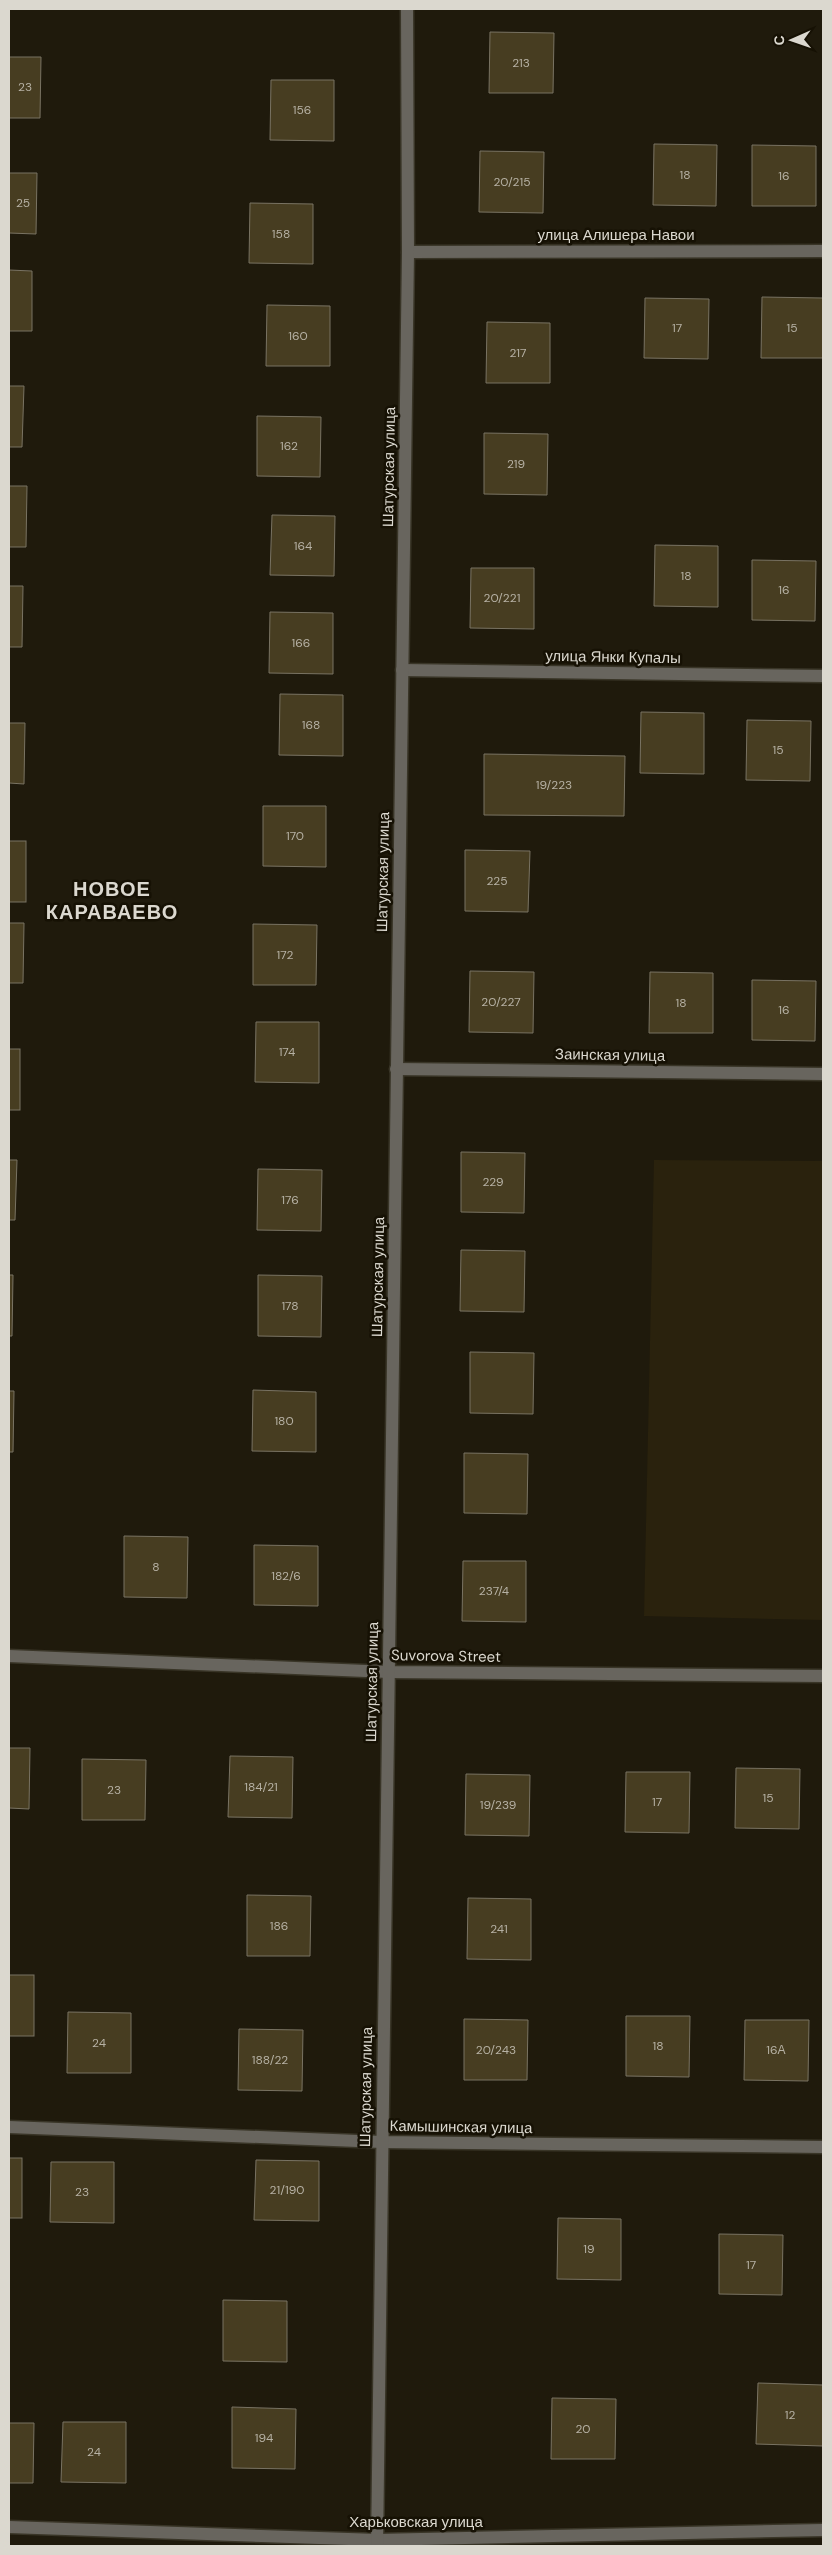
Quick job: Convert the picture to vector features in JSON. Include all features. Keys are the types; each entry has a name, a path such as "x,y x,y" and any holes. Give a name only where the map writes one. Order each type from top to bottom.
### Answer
{"street":[{"name":"Шатурская улица","path":"377,2543 408,252 407,9"},
{"name":"улица Алишера Навои","path":"408,252 823,251"},
{"name":"улица Янки Купалы","path":"402,670 823,676"},
{"name":"Заинская улица","path":"396,1069 823,1074"},
{"name":"Suvorova Street","path":"9,1656 389,1672 823,1676"},
{"name":"Камышинская улица","path":"9,2127 382,2142 823,2147"},
{"name":"Харьковская улица","path":"9,2527 377,2543 823,2530"}],"shaded area":[{"path":"654,1160 823,1161 823,1620 644,1616"}],"building":[{"path":"490,32 554,33 553,93 489,93"},
{"path":"9,57 41,57 40,118 9,118"},
{"path":"271,80 334,80 334,141 270,140"},
{"path":"654,144 717,145 716,206 653,205"},
{"path":"752,145 816,146 816,206 752,206"},
{"path":"480,151 544,152 543,213 479,212"},
{"path":"9,173 37,173 36,234 9,233"},
{"path":"250,203 313,204 313,264 249,263"},
{"path":"9,270 32,271 32,331 9,331"},
{"path":"762,297 823,298 823,358 761,358"},
{"path":"645,298 709,299 708,359 644,358"},
{"path":"267,305 330,306 330,366 266,366"},
{"path":"487,322 550,323 550,383 486,383"},
{"path":"9,386 24,386 22,447 9,447"},
{"path":"257,416 321,417 320,477 257,476"},
{"path":"484,433 548,434 547,495 484,494"},
{"path":"9,486 27,486 26,547 9,547"},
{"path":"272,515 335,516 334,576 270,575"},
{"path":"655,545 718,546 718,607 654,606"},
{"path":"752,560 816,561 815,621 752,620"},
{"path":"471,568 534,568 534,629 470,628"},
{"path":"9,586 23,586 22,647 9,647"},
{"path":"270,612 333,613 333,674 269,673"},
{"path":"280,694 343,695 343,756 279,755"},
{"path":"641,712 704,713 704,774 640,773"},
{"path":"747,720 811,721 810,781 746,780"},
{"path":"9,723 25,723 24,784 9,783"},
{"path":"484,754 625,756 624,816 484,815"},
{"path":"263,806 326,806 326,867 263,866"},
{"path":"9,841 26,841 26,902 9,902"},
{"path":"465,850 530,851 528,912 465,911"},
{"path":"9,923 24,923 23,983 9,983"},
{"path":"253,924 317,925 316,985 253,985"},
{"path":"470,971 534,972 533,1033 469,1032"},
{"path":"650,972 713,973 713,1033 649,1033"},
{"path":"752,980 816,981 815,1041 752,1040"},
{"path":"256,1022 319,1022 319,1083 255,1082"},
{"path":"9,1049 20,1049 20,1110 9,1110"},
{"path":"461,1152 525,1153 524,1213 461,1212"},
{"path":"9,1160 17,1160 15,1220 9,1220"},
{"path":"258,1169 322,1170 321,1231 257,1230"},
{"path":"461,1250 525,1251 524,1312 460,1311"},
{"path":"9,1275 13,1275 12,1336 9,1336"},
{"path":"258,1275 322,1276 321,1337 258,1336"},
{"path":"470,1352 534,1353 533,1414 470,1413"},
{"path":"253,1390 316,1392 316,1452 252,1451"},
{"path":"9,1391 14,1391 13,1452 9,1452"},
{"path":"464,1453 528,1454 527,1514 464,1513"},
{"path":"124,1536 188,1537 187,1598 124,1597"},
{"path":"254,1545 318,1546 318,1606 254,1605"},
{"path":"463,1561 526,1561 526,1622 462,1621"},
{"path":"9,1748 30,1748 29,1809 9,1808"},
{"path":"230,1756 293,1757 292,1818 228,1817"},
{"path":"82,1759 146,1760 145,1820 82,1820"},
{"path":"736,1768 800,1769 799,1829 735,1828"},
{"path":"626,1772 690,1772 689,1833 625,1832"},
{"path":"466,1774 530,1775 529,1836 465,1835"},
{"path":"247,1895 311,1896 310,1956 247,1956"},
{"path":"468,1898 531,1899 531,1960 467,1959"},
{"path":"9,1975 34,1975 34,2036 9,2036"},
{"path":"68,2012 131,2013 131,2073 67,2073"},
{"path":"626,2016 690,2016 689,2077 626,2076"},
{"path":"464,2019 528,2020 527,2080 464,2080"},
{"path":"745,2020 809,2020 808,2081 744,2080"},
{"path":"239,2029 303,2030 302,2091 238,2090"},
{"path":"9,2158 22,2158 22,2218 9,2218"},
{"path":"256,2160 319,2161 319,2221 254,2220"},
{"path":"51,2162 114,2162 114,2223 50,2222"},
{"path":"558,2218 621,2219 621,2280 557,2279"},
{"path":"719,2234 783,2235 782,2295 719,2294"},
{"path":"223,2300 287,2301 287,2362 223,2361"},
{"path":"758,2383 823,2385 823,2446 756,2444"},
{"path":"552,2398 616,2399 615,2459 551,2459"},
{"path":"232,2407 296,2409 295,2469 232,2468"},
{"path":"63,2422 126,2422 126,2483 61,2482"},
{"path":"9,2423 34,2423 33,2483 9,2483"}],"district":[{"name":"НОВОЕ КАРАВАЕВО","path":"112,900"}]}
